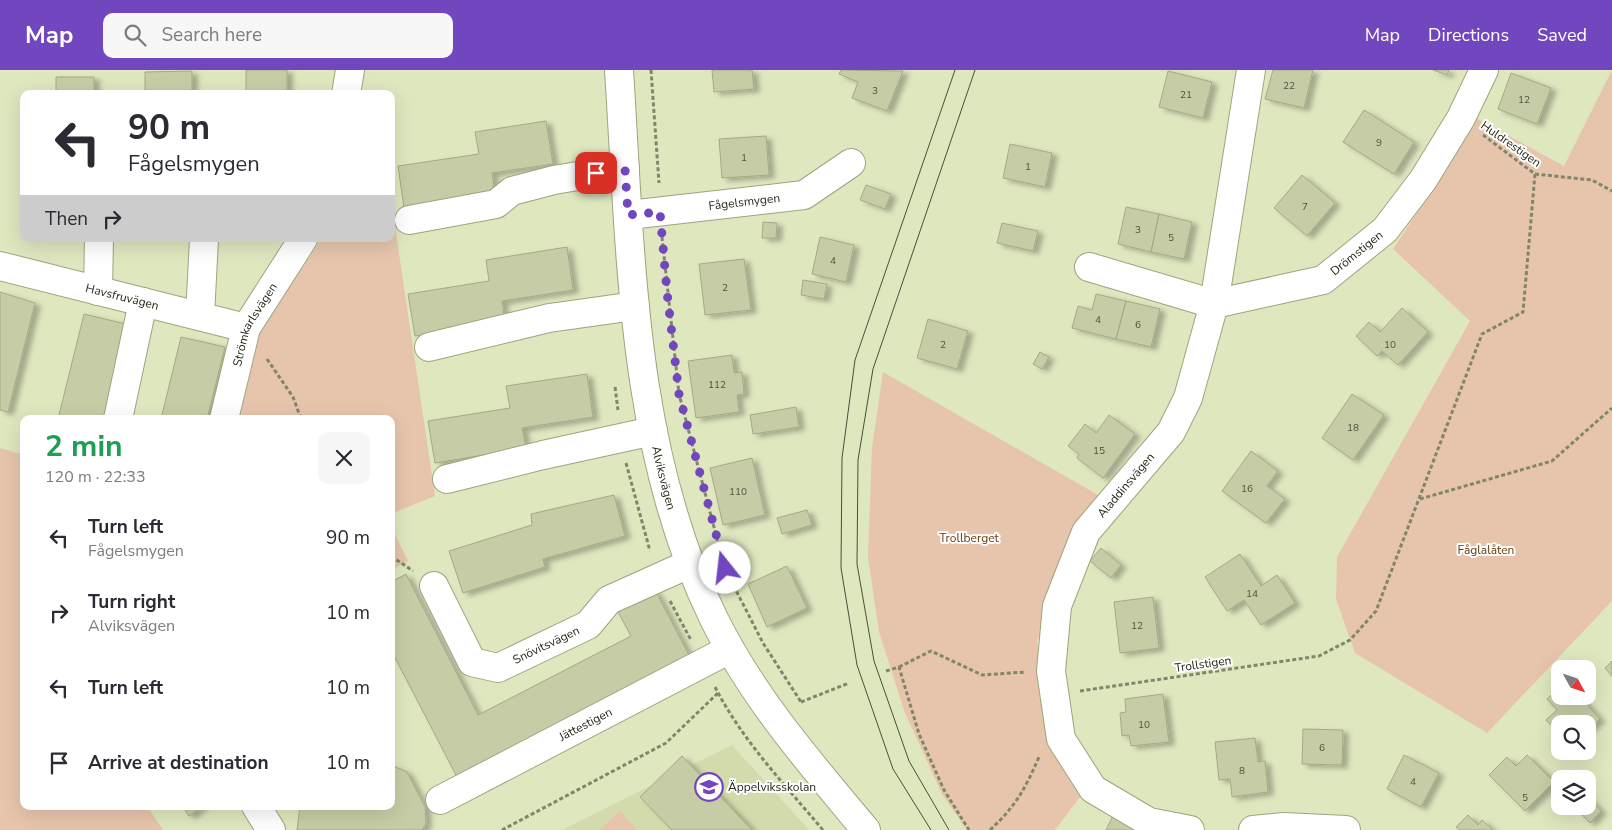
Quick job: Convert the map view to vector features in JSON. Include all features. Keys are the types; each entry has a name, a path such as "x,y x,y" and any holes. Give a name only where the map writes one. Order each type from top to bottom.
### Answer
{"street":[{"path":"347,90 350,70"},
{"name":"Alviksvägen","path":"619,70 635,306 653,431 668,503 689,564 730,649 775,721 866,830"},
{"name":"Aladdinsvägen","path":"1190,830 1149,822 1093,789 1061,739 1053,683 1057,606 1086,532 1171,432 1188,398 1214,304 1251,70"},
{"name":"Drömstigen","path":"1089,267 1214,304 1323,280 1384,230 1423,180 1460,118 1484,70"},
{"name":"Fågelsmygen","path":"628,215 804,195 851,163"},
{"path":"410,220 496,204 512,191 554,180 625,168"},
{"path":"98,291 100,242"},
{"path":"200,316 204,242"},
{"name":"Strömkarlsvägen","path":"225,415 246,328 300,242"},
{"name":"Havsfruvägen","path":"0,266 246,328"},
{"path":"119,415 144,302"},
{"path":"429,347 550,318 635,306"},
{"path":"447,479 543,454 653,431"},
{"name":"Snövitsvägen","path":"434,586 472,662 498,668 588,625 608,600 689,564"},
{"name":"Jättestigen","path":"440,800 730,649"},
{"path":"258,810 271,830"},
{"path":"1253,830 1284,827 1346,830"}],"path":[{"path":"651,70 660,212 679,394 725,568 763,643 801,702"},
{"name":"Huldrestigen","path":"1460,118 1535,174 1592,180 1612,191"},
{"path":"1420,499 1482,334 1523,312 1535,174"},
{"path":"246,328 293,397 300,415"},
{"path":"1420,499 1552,461 1612,408"},
{"name":"Trollstigen","path":"899,667 931,651 982,675 1053,683 1319,656 1350,640 1376,611 1420,499"},
{"path":"886,671 899,667 919,734 944,790 969,830"},
{"path":"797,705 850,683"},
{"path":"502,830 666,743 718,693"},
{"path":"749,741 823,830"},
{"path":"990,830 1012,808 1024,791 1040,755"}],"shaded area":[{"name":"Äppelviksskolan","path":"732,745 809,830 562,830"}],"green space":[{"name":"Fåglalåten","path":"1612,70 1612,601 1556,660 1551,660 1551,665 1487,733 1355,653 1336,599 1337,557 1470,321 1393,249 1457,152 1476,118 1564,166"},
{"path":"395,226 435,496 395,512 395,415 240,415 262,326 319,242 395,242"},
{"name":"Trollberget","path":"883,372 1100,496 1078,528 1037,641 1051,737 1083,793 1055,830 967,830 942,794 905,713 879,632 868,557 872,448"},
{"path":"0,448 20,454 20,810 150,810 163,830 0,830"},
{"path":"395,534 408,561 395,568"},
{"path":"620,811 637,830 599,830"}],"building":[{"path":"246,70 287,70 287,90 246,90"},
{"path":"712,70 752,70 754,89 714,92"},
{"path":"841,70 903,71 887,111 852,98 858,82 839,74"},
{"path":"1273,70 1313,70 1304,108 1265,99"},
{"path":"1433,70 1449,70 1447,75"},
{"path":"192,71 192,90 145,90 145,72"},
{"path":"1168,71 1212,82 1203,118 1159,107"},
{"path":"1511,73 1551,88 1537,124 1498,109"},
{"path":"56,77 94,77 94,90 56,90"},
{"path":"1364,110 1414,142 1394,174 1343,142"},
{"path":"546,121 553,164 492,173 495,194 404,208 398,166 479,154 475,132"},
{"path":"766,136 769,175 722,178 719,139"},
{"path":"1010,144 1052,153 1045,187 1003,178"},
{"path":"1302,175 1335,203 1307,236 1274,208"},
{"path":"866,185 891,194 885,209 860,200"},
{"path":"1126,207 1159,214 1151,252 1118,244"},
{"path":"1159,214 1192,222 1184,259 1151,252"},
{"path":"763,222 777,223 776,238 762,238"},
{"path":"1002,223 1038,231 1033,251 997,243"},
{"path":"820,237 854,245 846,282 812,274"},
{"path":"567,247 573,290 502,301 505,322 415,336 408,294 489,281 486,260"},
{"path":"744,259 751,310 705,315 699,264"},
{"path":"803,280 827,284 824,299 801,295"},
{"path":"0,292 35,303 8,412 0,410"},
{"path":"1096,294 1126,301 1116,339 1072,328 1078,306 1092,310"},
{"path":"1126,301 1160,309 1151,347 1116,339"},
{"path":"1402,308 1428,332 1398,365 1382,351 1377,356 1356,336 1369,322 1380,332"},
{"path":"84,314 130,325 107,415 59,415"},
{"path":"928,319 968,331 957,369 917,358"},
{"path":"181,337 225,347 208,415 162,415"},
{"path":"1040,352 1049,357 1042,369 1033,364"},
{"path":"732,355 734,373 742,372 744,394 737,395 739,412 696,418 688,361"},
{"path":"587,374 593,417 522,428 526,448 435,463 428,421 510,408 506,386"},
{"path":"1352,394 1384,415 1353,460 1322,438"},
{"path":"796,407 799,427 753,434 750,415"},
{"path":"1109,415 1135,434 1103,478 1077,458 1079,454 1068,446 1085,424 1096,433"},
{"path":"1251,451 1278,471 1267,486 1285,499 1266,523 1222,491"},
{"path":"752,458 765,515 723,525 710,468"},
{"path":"614,495 625,536 543,559 545,567 463,593 449,551 532,525 531,514"},
{"path":"807,510 812,525 782,534 777,518"},
{"path":"1101,548 1121,565 1111,578 1090,561"},
{"path":"1240,554 1261,586 1277,575 1295,603 1261,625 1244,600 1227,611 1205,577"},
{"path":"787,566 807,608 767,627 748,584"},
{"path":"406,574 478,715 631,636 617,610 655,590 690,657 457,777 395,658 395,580"},
{"path":"1153,597 1159,648 1120,653 1114,602"},
{"path":"1612,661 1612,676 1605,668"},
{"path":"1163,694 1169,742 1131,746 1129,735 1122,736 1120,713 1126,712 1125,699"},
{"path":"1551,695 1551,703 1547,699"},
{"path":"1552,705 1587,705 1600,719 1596,723 1596,715 1552,715 1557,710"},
{"path":"1551,715 1551,725 1546,720"},
{"path":"1303,729 1343,730 1342,765 1302,764"},
{"path":"1255,738 1258,762 1265,761 1268,792 1232,797 1230,779 1219,780 1215,742"},
{"path":"1404,755 1439,773 1421,807 1387,789"},
{"path":"1527,755 1551,779 1551,785 1525,811 1489,775 1507,757 1516,766"},
{"path":"682,756 752,830 672,830 640,797"},
{"path":"395,767 407,772 425,807 426,824 422,830 297,830 300,810 395,810"},
{"path":"1596,806 1601,811 1590,823 1582,815 1596,815"},
{"path":"185,810 197,810 189,816"},
{"path":"1468,815 1478,825 1482,820 1493,830 1460,830 1456,827"},
{"path":"1113,816 1143,830 1106,830"}],"tram line":[{"path":"931,830 893,769 857,665 841,568 842,458 855,360 955,70"},
{"path":"949,830 909,761 874,661 857,564 858,460 873,369 975,70"}],"place":[{"name":"Äppelviksskolan","path":"709,787"}],"route":[{"path":"596,173 625,168 628,215 660,212 679,394 725,568"}]}
